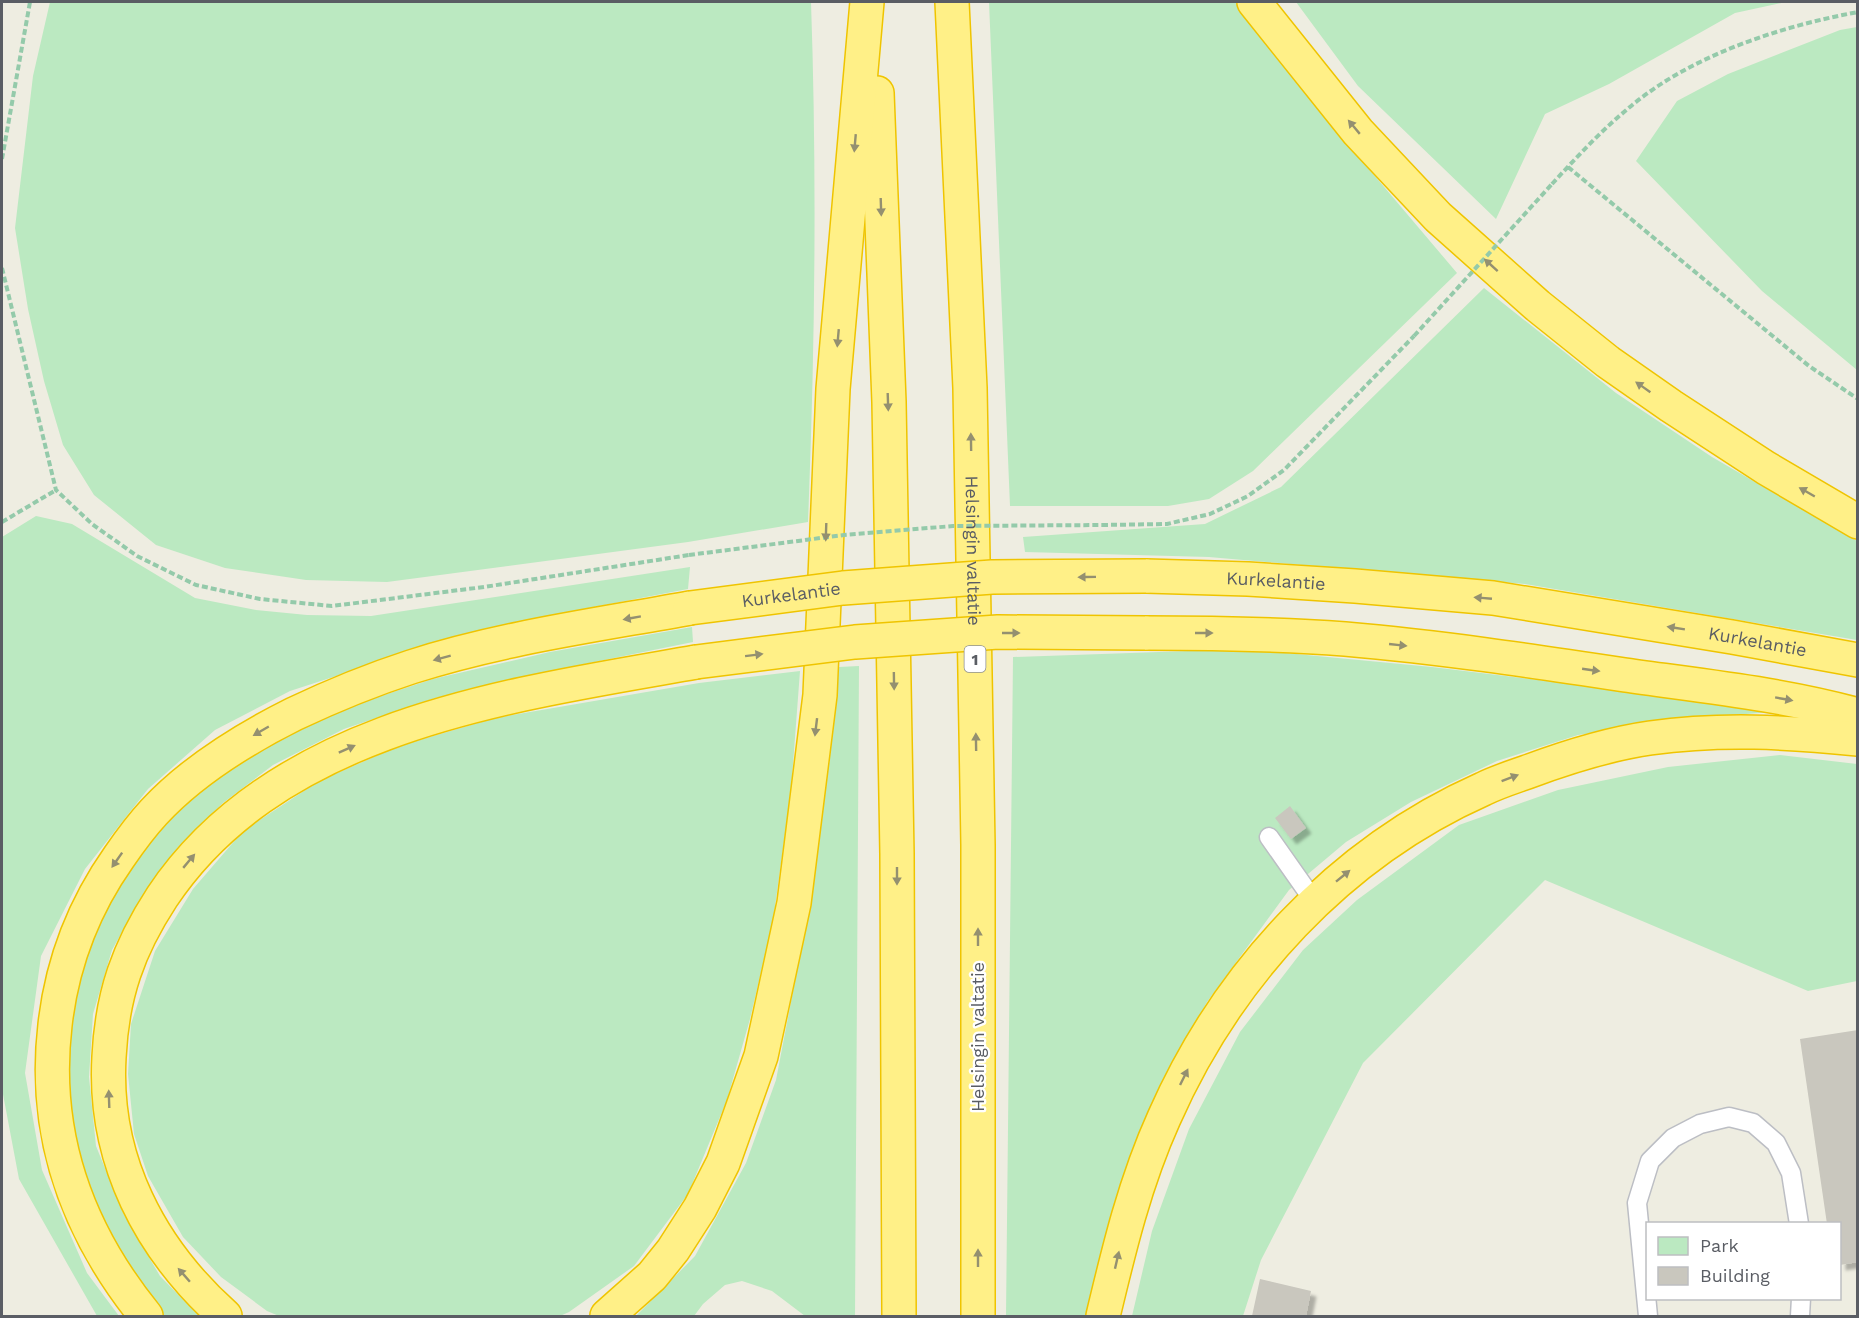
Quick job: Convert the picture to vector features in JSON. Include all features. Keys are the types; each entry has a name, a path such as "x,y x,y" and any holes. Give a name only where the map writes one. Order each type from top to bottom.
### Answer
{"highway":[{"path":"607,1317 652,1276 673,1250 700,1208 723,1163 761,1056 794,903 820,695 833,389 867,2"},
{"path":"873,2 889,402 897,854 899,1317"},
{"name":"Helsingin valtatie","path":"952,2 970,387 978,845 978,1317"},
{"path":"1254,2 1374,149 1438,217 1538,306 1608,362 1671,406 1766,468 1857,522"},
{"name":"Kurkelantie","path":"146,1317 104,1256 85,1222 74,1196 57,1133 51,1061 57,1000 71,947 97,890 135,835 162,804 229,750 266,728 365,683 412,666 491,645 690,609 855,587 992,578 1146,576 1272,581 1493,598 1857,660"},
{"path":"225,1317 178,1269 141,1208 117,1149 110,1114 108,1074 110,1031 116,998 139,936 172,881 213,834 300,771 349,747 415,723 521,694 696,662 855,642 974,634 1234,633 1334,638 1487,654 1756,694 1857,715"},
{"path":"1103,1317 1136,1192 1160,1126 1207,1034 1266,953 1314,901 1360,863 1436,813 1483,788 1573,754 1650,738 1732,731 1782,732 1857,739"}],"lane":[{"path":"1269,837 1314,901"},
{"path":"1646,1296 1637,1203 1650,1161 1673,1138 1700,1124 1730,1117 1754,1123 1776,1143 1791,1173 1799,1222"},
{"path":"1646,1300 1648,1317"},
{"path":"1800,1317 1801,1300"}],"path":[{"path":"2,159 30,2"},
{"path":"2,268 56,490 92,524 137,556 196,585 260,599 333,606 484,587 689,555 844,535 942,527 1167,524 1210,514 1248,496 1284,470 1414,336 1568,166 1624,111 1672,77 1739,44 1812,20 1857,12"},
{"path":"1568,166 1809,366 1857,399"},
{"path":"2,522 56,490"}],"green space":[{"path":"50,2 811,2 814,262 808,522 688,542 387,582 306,580 225,568 156,545 94,495 63,445 44,381 28,309 15,228 33,76"},
{"path":"989,2 1235,2 1302,90 1457,273 1253,471 1209,499 1168,506 1010,506"},
{"path":"1296,2 1786,2 1735,13 1609,84 1545,114 1496,219 1358,86"},
{"path":"1858,27 1857,370 1762,291 1636,161 1677,101 1728,74 1840,30"},
{"path":"1484,288 1616,393 1712,457 1857,541 1857,640 1525,584 1209,557 1025,552 1023,537 1205,524 1281,487"},
{"path":"36,516 72,524 195,598 256,610 307,615 371,616 690,567 688,589 526,620 395,657 290,691 215,730 148,789 85,869 41,956 25,1073 42,1170 87,1273 119,1316 97,1316 19,1179 2,1089 2,537"},
{"path":"692,627 693,642 550,671 435,698 344,729 273,765 223,803 178,847 139,902 112,950 93,1014 89,1077 96,1146 124,1215 160,1276 199,1316 164,1316 146,1295 104,1226 78,1155 65,1076 73,1009 91,942 121,880 159,829 204,787 260,750 335,711 433,679 550,652"},
{"path":"1245,649 1432,667 1772,712 1695,718 1578,735 1497,761 1411,802 1346,842 1289,890 1207,1002 1149,1109 1109,1227 1088,1316 1006,1316 1013,657"},
{"path":"859,666 855,1316 805,1316 772,1291 742,1281 725,1285 703,1304 694,1316 636,1316 695,1256 746,1163 776,1080 814,882 839,667"},
{"path":"800,671 791,791 773,921 750,1019 727,1100 688,1194 634,1266 560,1316 279,1316 267,1311 221,1277 183,1237 148,1176 134,1134 128,1074 131,1024 155,951 193,889 243,831 319,781 399,746 495,718 699,683"},
{"path":"1780,755 1857,764 1857,981 1808,991 1545,880 1363,1063 1261,1260 1243,1316 1132,1316 1152,1231 1189,1129 1240,1032 1303,950 1357,900 1459,825 1558,790 1668,767"}],"building":[{"path":"1290,806 1306,828 1291,839 1275,818"},
{"path":"1858,1030 1858,1262 1841,1265 1841,1222 1827,1222 1800,1039"},
{"path":"1260,1279 1311,1291 1306,1316 1252,1316"}]}
